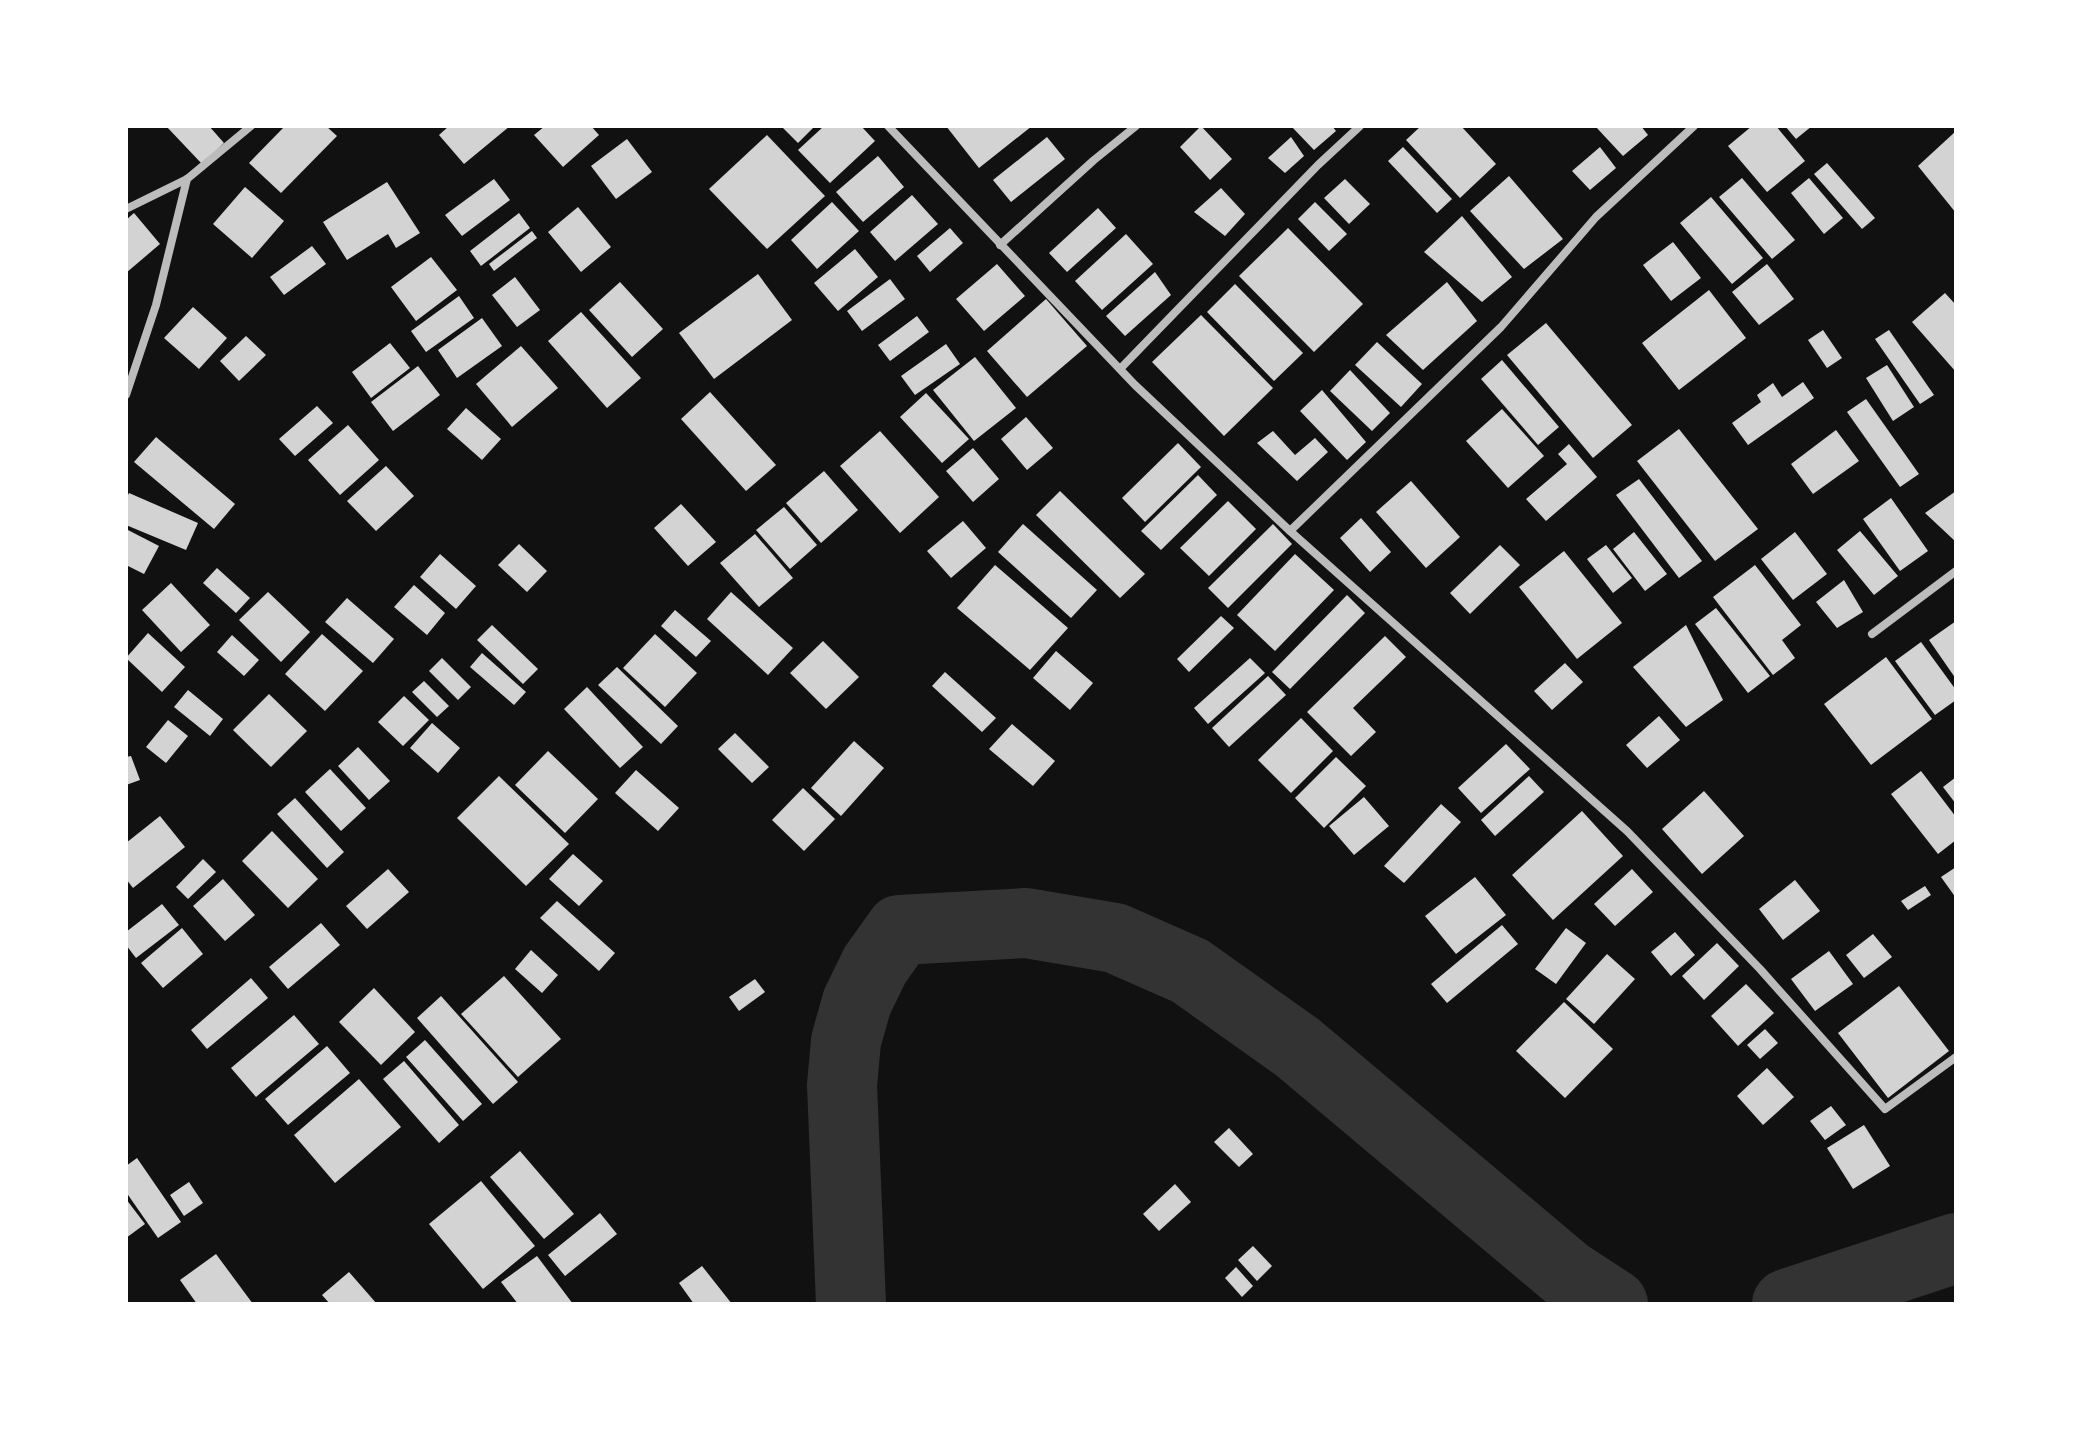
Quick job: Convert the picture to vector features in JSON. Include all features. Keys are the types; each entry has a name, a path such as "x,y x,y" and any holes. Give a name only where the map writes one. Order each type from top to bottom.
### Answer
{"street":[{"path":"126,209 187,179 251,126"},
{"path":"888,126 1120,369 1290,531 1627,831 1760,969 1885,1109 1956,1057"},
{"path":"1000,245 1136,126"},
{"path":"1120,369 1297,186 1360,126"},
{"path":"1290,531 1501,327 1596,217 1694,126"},
{"path":"126,395 156,305 187,179"},
{"path":"1872,634 1956,571"}],"building":[{"path":"166,126 209,126 224,143 202,164"},
{"path":"285,126 326,126 337,136 281,193 249,163"},
{"path":"449,126 510,126 464,164 439,135"},
{"path":"545,126 591,126 599,135 563,167 534,135"},
{"path":"781,126 815,126 798,143"},
{"path":"824,126 861,126 875,141 830,183 798,150"},
{"path":"946,126 1032,126 979,168"},
{"path":"1201,126 1232,159 1210,180 1180,147"},
{"path":"1291,126 1332,126 1336,131 1314,150"},
{"path":"1421,126 1461,126 1496,164 1460,198 1406,140"},
{"path":"1595,126 1641,126 1648,135 1623,156"},
{"path":"1752,126 1776,126 1805,161 1767,192 1728,146"},
{"path":"1785,126 1812,126 1796,139"},
{"path":"1956,131 1956,213 1918,166"},
{"path":"767,135 825,196 767,249 709,189"},
{"path":"1047,137 1065,159 1011,202 993,180"},
{"path":"1291,137 1304,156 1285,173 1268,158"},
{"path":"627,139 652,172 616,199 591,166"},
{"path":"1403,147 1452,199 1437,213 1388,161"},
{"path":"1600,147 1616,168 1590,190 1572,171"},
{"path":"878,156 904,187 863,222 836,192"},
{"path":"1827,163 1875,218 1862,229 1814,174"},
{"path":"1509,176 1563,239 1524,269 1470,211"},
{"path":"1742,178 1795,240 1772,259 1719,197"},
{"path":"1809,178 1843,218 1824,234 1791,193"},
{"path":"494,179 510,200 462,236 445,215"},
{"path":"1345,179 1370,204 1349,224 1324,198"},
{"path":"387,182 420,233 396,248 388,234 347,260 323,222"},
{"path":"245,187 284,221 252,258 213,224"},
{"path":"1221,188 1245,214 1225,236 1194,212"},
{"path":"912,195 938,224 895,261 870,232"},
{"path":"1711,197 1763,258 1732,284 1680,223"},
{"path":"832,202 859,231 817,269 791,240"},
{"path":"1315,202 1347,234 1329,251 1298,219"},
{"path":"578,207 611,247 581,272 548,232"},
{"path":"1098,208 1116,228 1067,272 1049,253"},
{"path":"134,213 160,244 126,273 126,220"},
{"path":"519,213 530,228 481,266 470,251"},
{"path":"1462,216 1512,277 1482,302 1424,252"},
{"path":"950,228 963,243 930,272 917,256"},
{"path":"1288,228 1363,304 1314,352 1239,276"},
{"path":"532,231 537,238 494,271 489,264"},
{"path":"1126,234 1153,264 1102,310 1075,281"},
{"path":"1673,242 1701,278 1671,301 1643,265"},
{"path":"312,246 326,264 284,295 270,277"},
{"path":"855,249 878,277 838,311 814,283"},
{"path":"431,257 457,290 416,321 391,287"},
{"path":"997,264 1025,296 984,331 956,299"},
{"path":"1767,264 1794,299 1759,325 1732,292"},
{"path":"1155,272 1171,295 1125,336 1106,316"},
{"path":"758,274 792,320 714,379 679,333"},
{"path":"515,277 540,310 517,327 492,295"},
{"path":"890,279 905,299 862,331 847,311"},
{"path":"620,282 663,329 632,357 589,310"},
{"path":"1447,282 1477,321 1423,370 1386,335"},
{"path":"1235,284 1303,353 1274,381 1207,312"},
{"path":"1709,290 1746,338 1679,390 1642,343"},
{"path":"1945,293 1956,305 1956,372 1912,322"},
{"path":"459,296 474,318 426,352 411,331"},
{"path":"1046,299 1087,346 1027,397 987,351"},
{"path":"193,307 227,338 199,369 164,338"},
{"path":"581,312 641,378 607,408 548,341"},
{"path":"1201,315 1273,388 1224,436 1152,362"},
{"path":"917,316 929,332 890,361 878,345"},
{"path":"482,318 502,346 457,378 438,350"},
{"path":"1546,323 1632,425 1593,458 1507,355"},
{"path":"1823,330 1842,358 1827,368 1808,340"},
{"path":"1889,330 1934,395 1920,404 1875,339"},
{"path":"246,336 266,355 239,381 220,361"},
{"path":"1377,342 1422,384 1401,407 1355,365"},
{"path":"390,343 410,368 371,398 352,372"},
{"path":"946,344 960,364 915,395 901,376"},
{"path":"521,346 558,388 512,427 476,384"},
{"path":"975,357 1016,408 974,441 933,390"},
{"path":"1502,360 1559,427 1538,445 1481,379"},
{"path":"1887,365 1914,407 1893,421 1866,378"},
{"path":"418,366 440,395 393,431 371,402"},
{"path":"1350,370 1390,413 1372,431 1330,391"},
{"path":"1803,382 1814,398 1748,445 1732,423 1761,402 1757,395 1773,383 1782,397"},
{"path":"1322,390 1366,442 1347,460 1300,411"},
{"path":"710,392 776,465 746,491 681,419"},
{"path":"926,393 969,439 942,463 900,417"},
{"path":"1866,399 1919,474 1900,487 1847,412"},
{"path":"317,406 333,423 295,456 279,439"},
{"path":"466,408 501,439 482,460 447,429"},
{"path":"1502,409 1544,456 1508,488 1466,441"},
{"path":"1026,417 1053,448 1027,470 1001,439"},
{"path":"348,425 379,460 340,495 308,460"},
{"path":"1679,429 1758,529 1715,561 1637,461"},
{"path":"1836,430 1859,461 1813,494 1791,464"},
{"path":"880,431 939,497 900,533 840,466"},
{"path":"1273,431 1295,455 1315,438 1328,452 1297,481 1257,443"},
{"path":"156,437 235,504 214,529 134,462"},
{"path":"1178,443 1201,467 1145,522 1122,498"},
{"path":"1569,444 1597,477 1546,521 1526,499 1567,464 1558,454"},
{"path":"973,448 999,479 973,502 946,471"},
{"path":"386,466 414,496 376,531 347,501"},
{"path":"824,471 858,510 821,543 786,503"},
{"path":"1198,475 1217,495 1161,550 1141,531"},
{"path":"1639,479 1702,561 1679,578 1616,495"},
{"path":"1411,481 1460,537 1426,568 1376,512"},
{"path":"1060,491 1145,574 1120,598 1036,515"},
{"path":"1956,491 1956,542 1925,513"},
{"path":"129,493 198,523 186,550 126,525 126,499"},
{"path":"1891,498 1928,551 1900,571 1863,519"},
{"path":"1228,501 1256,529 1209,576 1180,548"},
{"path":"681,504 716,542 688,566 654,528"},
{"path":"784,507 817,545 790,569 756,530"},
{"path":"1361,518 1391,552 1370,572 1340,538"},
{"path":"963,521 986,548 951,578 927,551"},
{"path":"1023,524 1097,590 1071,618 998,552"},
{"path":"1273,524 1292,544 1228,608 1208,588"},
{"path":"126,529 159,546 144,574 126,565"},
{"path":"1860,531 1898,576 1874,595 1837,550"},
{"path":"1634,532 1667,574 1645,591 1613,549"},
{"path":"1795,532 1827,574 1793,600 1761,559"},
{"path":"755,534 793,578 759,607 720,563"},
{"path":"519,544 547,571 527,592 498,565"},
{"path":"1500,545 1520,565 1470,614 1450,593"},
{"path":"1606,545 1632,578 1613,593 1587,559"},
{"path":"1564,551 1622,623 1577,659 1519,587"},
{"path":"440,554 476,586 456,609 420,577"},
{"path":"1295,554 1334,590 1275,651 1237,615"},
{"path":"995,565 1068,628 1030,670 957,608"},
{"path":"1755,565 1801,625 1782,640 1795,658 1773,675 1713,597"},
{"path":"217,568 250,598 236,613 203,583"},
{"path":"1844,580 1863,612 1837,628 1816,602"},
{"path":"171,583 210,625 181,652 142,610"},
{"path":"414,585 445,613 427,635 394,607"},
{"path":"268,592 310,632 281,662 239,620"},
{"path":"731,592 793,648 768,675 707,619"},
{"path":"1347,595 1365,613 1290,689 1272,672"},
{"path":"347,598 394,639 373,663 325,622"},
{"path":"1716,608 1770,676 1748,693 1695,624"},
{"path":"675,610 711,641 696,657 661,626"},
{"path":"1221,616 1234,628 1189,672 1177,659"},
{"path":"1956,621 1956,679 1929,640"},
{"path":"492,625 538,669 523,684 477,640"},
{"path":"1686,625 1723,700 1686,727 1633,667"},
{"path":"148,633 185,667 162,692 126,658"},
{"path":"322,634 363,671 325,711 285,674"},
{"path":"655,634 697,673 665,707 623,668"},
{"path":"232,635 259,660 244,676 217,652"},
{"path":"1385,636 1406,657 1353,708 1376,732 1351,756 1307,712"},
{"path":"823,641 859,677 826,709 790,673"},
{"path":"1921,642 1956,690 1956,700 1935,715 1895,661"},
{"path":"1056,651 1093,683 1070,710 1033,678"},
{"path":"482,653 526,692 514,705 470,667"},
{"path":"1886,657 1932,719 1871,765 1824,704"},
{"path":"442,658 471,687 458,700 429,671"},
{"path":"1250,658 1265,673 1208,724 1194,708"},
{"path":"1565,663 1583,682 1552,710 1534,691"},
{"path":"617,667 678,726 661,744 598,685"},
{"path":"945,672 996,718 982,732 932,686"},
{"path":"1268,676 1286,695 1229,747 1212,728"},
{"path":"424,681 449,706 437,717 412,692"},
{"path":"587,687 643,747 620,768 564,709"},
{"path":"188,690 223,719 210,736 174,707"},
{"path":"269,694 307,731 271,767 233,730"},
{"path":"404,696 429,720 403,746 378,722"},
{"path":"1659,716 1680,740 1647,768 1626,745"},
{"path":"1301,718 1333,751 1291,793 1258,760"},
{"path":"168,720 188,736 166,763 146,747"},
{"path":"432,723 460,748 438,773 410,748"},
{"path":"1012,724 1055,761 1033,786 989,749"},
{"path":"735,733 769,767 752,783 718,749"},
{"path":"854,741 884,768 841,816 811,788"},
{"path":"1506,744 1530,769 1481,813 1458,788"},
{"path":"358,747 390,781 369,800 338,766"},
{"path":"548,751 598,799 565,833 515,785"},
{"path":"131,756 140,780 126,785 126,757"},
{"path":"1336,757 1366,786 1324,828 1295,798"},
{"path":"330,769 366,808 341,831 305,792"},
{"path":"636,770 679,808 658,831 615,793"},
{"path":"1921,771 1956,817 1956,840 1938,854 1891,794"},
{"path":"499,776 569,844 526,886 457,818"},
{"path":"1529,776 1544,792 1495,836 1481,820"},
{"path":"1956,777 1956,804 1943,787"},
{"path":"803,788 835,819 804,851 772,820"},
{"path":"1704,791 1744,836 1702,874 1662,829"},
{"path":"1364,797 1389,826 1354,855 1329,826"},
{"path":"295,798 344,852 327,868 277,814"},
{"path":"1441,804 1461,822 1404,883 1384,866"},
{"path":"1582,811 1623,856 1553,920 1512,875"},
{"path":"160,816 185,847 133,888 126,879 126,843"},
{"path":"272,831 318,879 288,908 242,861"},
{"path":"573,854 603,881 579,906 549,879"},
{"path":"203,859 216,872 188,899 176,887"},
{"path":"1956,867 1956,898 1941,877"},
{"path":"388,869 409,892 367,929 346,906"},
{"path":"1632,869 1653,892 1615,926 1594,904"},
{"path":"1475,877 1506,915 1456,954 1425,916"},
{"path":"223,879 255,915 225,941 193,906"},
{"path":"1795,880 1820,911 1783,940 1759,909"},
{"path":"1925,886 1931,895 1908,910 1901,901"},
{"path":"557,901 615,953 599,971 540,918"},
{"path":"162,904 179,925 136,958 126,945 126,932"},
{"path":"321,923 340,945 288,989 269,967"},
{"path":"1502,925 1518,944 1447,1003 1431,984"},
{"path":"182,928 203,954 163,988 141,963"},
{"path":"1566,928 1586,943 1556,984 1535,969"},
{"path":"1675,932 1695,955 1671,976 1651,952"},
{"path":"1873,934 1892,957 1864,978 1846,955"},
{"path":"1717,943 1739,966 1704,1000 1682,976"},
{"path":"531,950 558,975 542,993 515,969"},
{"path":"1829,951 1853,984 1815,1011 1791,979"},
{"path":"1607,954 1635,979 1594,1024 1566,999"},
{"path":"504,976 561,1039 518,1077 461,1014"},
{"path":"251,978 268,998 207,1049 191,1030"},
{"path":"755,979 765,992 739,1011 729,997"},
{"path":"1746,984 1774,1013 1738,1046 1711,1016"},
{"path":"1899,986 1949,1051 1888,1098 1838,1033"},
{"path":"374,988 415,1032 381,1065 339,1022"},
{"path":"441,996 518,1082 493,1104 417,1018"},
{"path":"1564,1002 1613,1049 1565,1098 1516,1051"},
{"path":"294,1015 319,1044 256,1097 231,1068"},
{"path":"1765,1029 1778,1043 1760,1059 1747,1045"},
{"path":"425,1040 482,1104 463,1121 406,1057"},
{"path":"327,1046 350,1073 288,1125 265,1099"},
{"path":"404,1061 459,1125 439,1143 383,1079"},
{"path":"1767,1068 1794,1097 1763,1125 1737,1096"},
{"path":"359,1079 401,1127 335,1183 294,1135"},
{"path":"1831,1106 1846,1125 1825,1140 1810,1121"},
{"path":"1864,1125 1890,1166 1853,1189 1827,1148"},
{"path":"1229,1128 1253,1154 1239,1167 1214,1142"},
{"path":"520,1151 574,1214 544,1239 490,1177"},
{"path":"137,1158 181,1222 158,1238 126,1192 126,1166"},
{"path":"481,1181 535,1246 483,1289 429,1224"},
{"path":"189,1182 203,1203 184,1216 170,1195"},
{"path":"1175,1184 1191,1202 1159,1231 1143,1214"},
{"path":"126,1199 145,1224 126,1238"},
{"path":"600,1213 617,1234 565,1276 548,1255"},
{"path":"1253,1246 1272,1266 1257,1281 1238,1260"},
{"path":"216,1254 253,1304 197,1304 180,1280"},
{"path":"537,1256 573,1304 518,1304 501,1282"},
{"path":"702,1266 732,1304 694,1304 679,1283"},
{"path":"1236,1267 1253,1286 1242,1297 1225,1278"},
{"path":"349,1272 377,1304 330,1304 322,1295"}],"waterway":[{"path":"851,1304 842,1085 846,1041 857,1002 875,965 900,930 1026,923 1115,938 1190,971 1297,1047 1567,1274 1613,1304"},
{"path":"1787,1304 1956,1248"}]}
